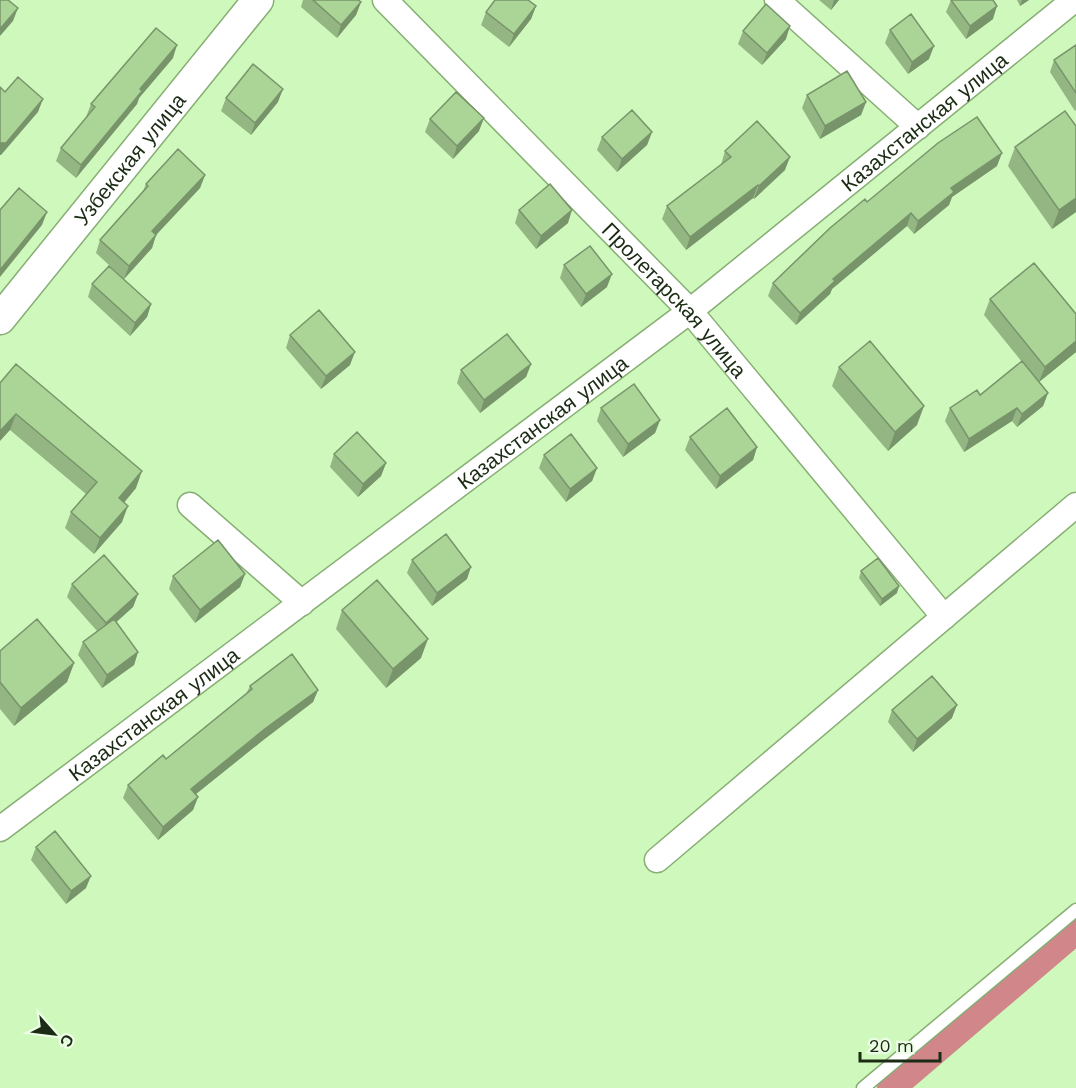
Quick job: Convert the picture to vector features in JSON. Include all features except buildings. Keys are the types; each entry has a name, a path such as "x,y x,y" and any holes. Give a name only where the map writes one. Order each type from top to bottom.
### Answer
{"street":[{"name":"Узбекская улица","path":"0,319 258,0"},
{"name":"Пролетарская улица","path":"385,0 690,311 944,617"},
{"path":"777,0 918,127"},
{"name":"Казахстанская улица","path":"0,829 690,311 1074,0"},
{"path":"190,505 302,603"},
{"path":"657,860 1076,505"}],"lane":[{"path":"863,1088 1076,910"}],"waterway":[{"path":"891,1088 1076,930"}]}
